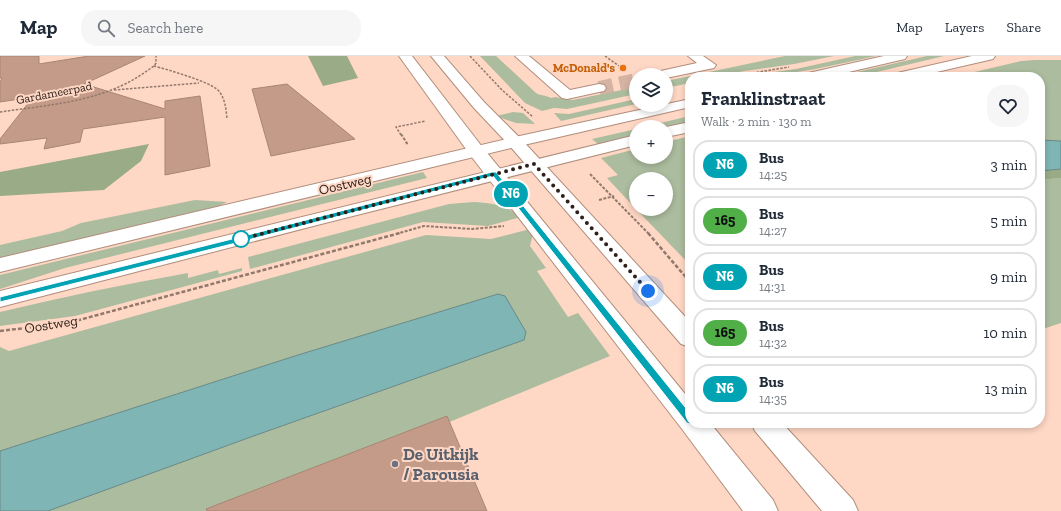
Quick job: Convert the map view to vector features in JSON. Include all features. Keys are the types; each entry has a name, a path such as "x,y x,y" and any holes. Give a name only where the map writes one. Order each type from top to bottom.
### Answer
{"main road":[{"path":"405,56 477,152 532,219 685,414"},
{"path":"437,56 685,332"},
{"path":"521,56 567,95 599,88"},
{"path":"673,72 709,65 694,56"},
{"path":"831,72 901,56"},
{"path":"920,72 989,56"},
{"name":"Oostweg","path":"0,265 515,142 685,104"},
{"path":"673,131 685,128"},
{"name":"Oostweg","path":"0,299 240,240 494,173 629,142"},
{"path":"697,428 762,511"},
{"path":"769,428 842,511"}],"path":[{"path":"156,56 156,63 154,66 182,74 217,90 225,102 227,119"},
{"path":"605,56 619,66"},
{"name":"Gardameerpad","path":"0,112 87,97 112,90 128,83 154,66"},
{"path":"760,72 793,67"},
{"name":"Gardameerpad","path":"112,90 201,83"},
{"path":"484,109 517,102"},
{"path":"408,146 396,127 450,117"},
{"path":"573,208 614,196"},
{"name":"Oostweg","path":"0,331 68,323 424,226 490,229 532,219"}],"green space":[{"path":"308,56 347,56 358,78 323,86"},
{"path":"480,56 496,56 536,93 551,98 555,97 573,100 629,88 629,96 567,109 554,108 542,111 525,103"},
{"path":"785,56 834,56 794,64 739,72 709,72"},
{"path":"855,56 876,56 797,72 775,72 796,69"},
{"path":"927,56 944,56 877,72 857,72"},
{"path":"1061,60 1061,141 1045,140 1045,72 974,72 1021,61"},
{"path":"685,77 685,84 673,87 673,80"},
{"path":"629,101 629,106 561,121 554,113 569,114"},
{"path":"513,112 523,113 535,124 516,123 496,116"},
{"path":"685,117 685,123 673,126 673,120"},
{"path":"629,131 629,137 598,144 592,139"},
{"path":"685,137 685,260 643,216 673,216 673,172 629,172 629,202 607,178 618,175 601,158 629,151 629,164 673,164 673,140"},
{"path":"149,144 141,161 104,190 0,196 0,172"},
{"path":"1061,169 1061,178 1045,180 1045,171"},
{"path":"423,172 427,178 65,268 0,289 0,275"},
{"path":"1061,178 1061,323 1045,328 1045,180"},
{"path":"195,200 227,202 219,206 0,258 0,245 62,231 81,223"},
{"path":"474,202 499,205 521,217 488,226 423,222 250,269 248,257 449,204"},
{"path":"530,229 533,234 530,246 546,268 537,271 568,317 578,313 610,356 447,423 217,511 48,511 524,340 498,294 298,355 0,451 0,347 9,351 426,235 491,239"},
{"path":"242,268 242,271 75,316 0,326 0,312 164,277 188,273 188,278 218,270 219,274"}],"water":[{"path":"1045,140 1061,141 1061,169 1045,171"},
{"path":"498,294 505,296 526,332 524,340 48,511 0,511 0,451 298,355"}],"building":[{"path":"0,56 39,56 39,64 89,56 145,56 84,84 165,109 165,101 200,96 210,166 165,175 165,117 83,129 80,142 44,149 47,138 0,144 0,139 33,97 0,102 0,82 2,78 0,78"},
{"path":"287,84 355,139 271,156 252,89"},
{"name":"De Uitkijk / Parousia","path":"447,416 487,511 207,511 206,509"}],"tunnel":[{"path":"599,88 629,82"}],"bus line":[{"name":"N6","path":"0,299 240,240 494,173 685,414"}],"place":[{"name":"McDonald's","path":"623,68"},
{"name":"De Uitkijk / Parousia","path":"395,464"}],"route":[{"path":"241,239 240,240 494,173 534,164 648,291"}]}
